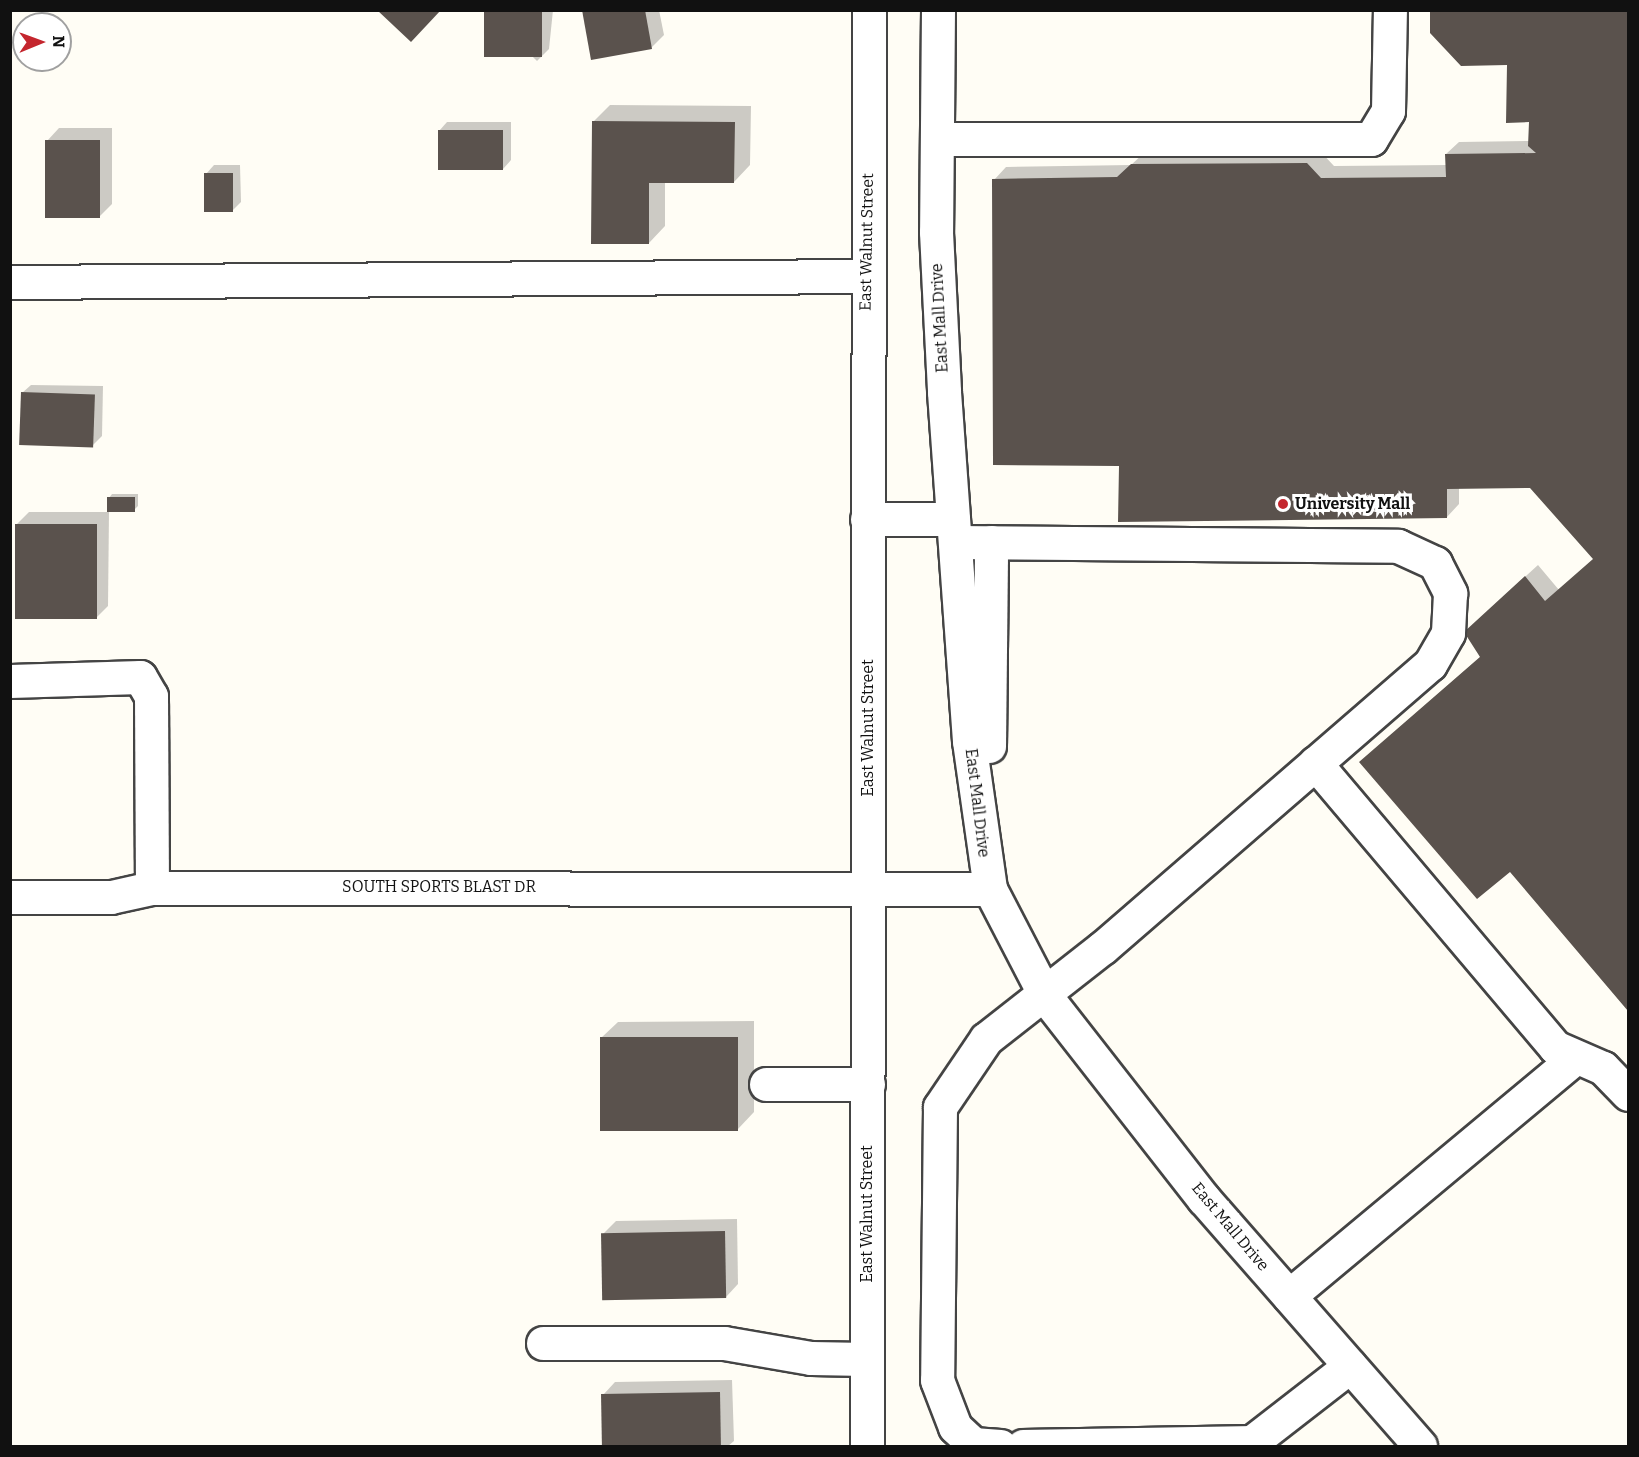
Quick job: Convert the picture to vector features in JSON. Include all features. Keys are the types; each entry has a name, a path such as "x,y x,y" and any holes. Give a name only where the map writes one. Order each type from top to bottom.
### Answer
{"street":[{"name":"East Walnut Street","path":"867,1446 866,276 869,10"},
{"name":"East Mall Drive","path":"938,10 937,243 969,741 988,881 1044,992 1204,1199 1420,1446"},
{"path":"937,139 1371,139 1388,111 1390,10"},
{"path":"10,282 866,276"},
{"path":"867,519 954,530 991,542 1398,546 1435,563 1450,593 1448,633 1435,655 1315,763 986,1039 940,1107 937,1380 955,1427 973,1444 1000,1446"},
{"path":"988,881 991,542"},
{"path":"10,681 140,677 151,696 152,888"},
{"path":"1315,763 1555,1047 1575,1058 1603,1068 1629,1094"},
{"name":"SOUTH SPORTS BLAST DR","path":"10,897 111,897 152,888 868,886 988,881"},
{"path":"1289,1296 1575,1058"},
{"path":"766,1084 868,1084"},
{"path":"543,1343 724,1343 811,1358 867,1359"},
{"path":"1023,1446 1252,1442 1350,1366"}],"building":[{"path":"377,10 441,10 411,42"},
{"path":"484,10 542,10 542,57 484,57"},
{"path":"582,10 645,10 652,49 591,60"},
{"name":"University Mall","path":"1430,10 1628,10 1628,1011 1510,872 1477,899 1359,762 1480,657 1464,632 1525,576 1545,601 1593,559 1530,488 1447,489 1447,518 1118,522 1119,466 993,465 992,179 1117,177 1131,164 1307,163 1321,178 1446,177 1445,154 1536,153 1528,146 1529,122 1506,123 1507,65 1461,66 1430,33"},
{"path":"592,121 735,122 734,183 649,183 649,244 591,244"},
{"path":"438,130 503,130 503,170 438,170"},
{"path":"45,140 100,140 100,218 45,218"},
{"path":"204,173 233,173 233,212 204,212"},
{"path":"21,392 95,395 93,448 19,445"},
{"path":"107,497 135,497 135,512 107,512"},
{"path":"15,524 97,524 97,619 15,619"},
{"path":"600,1037 738,1037 738,1131 600,1131"},
{"path":"725,1231 726,1298 602,1300 601,1233"},
{"path":"720,1392 721,1446 602,1446 601,1394"}],"place":[{"name":"University Mall","path":"1283,504"}]}
